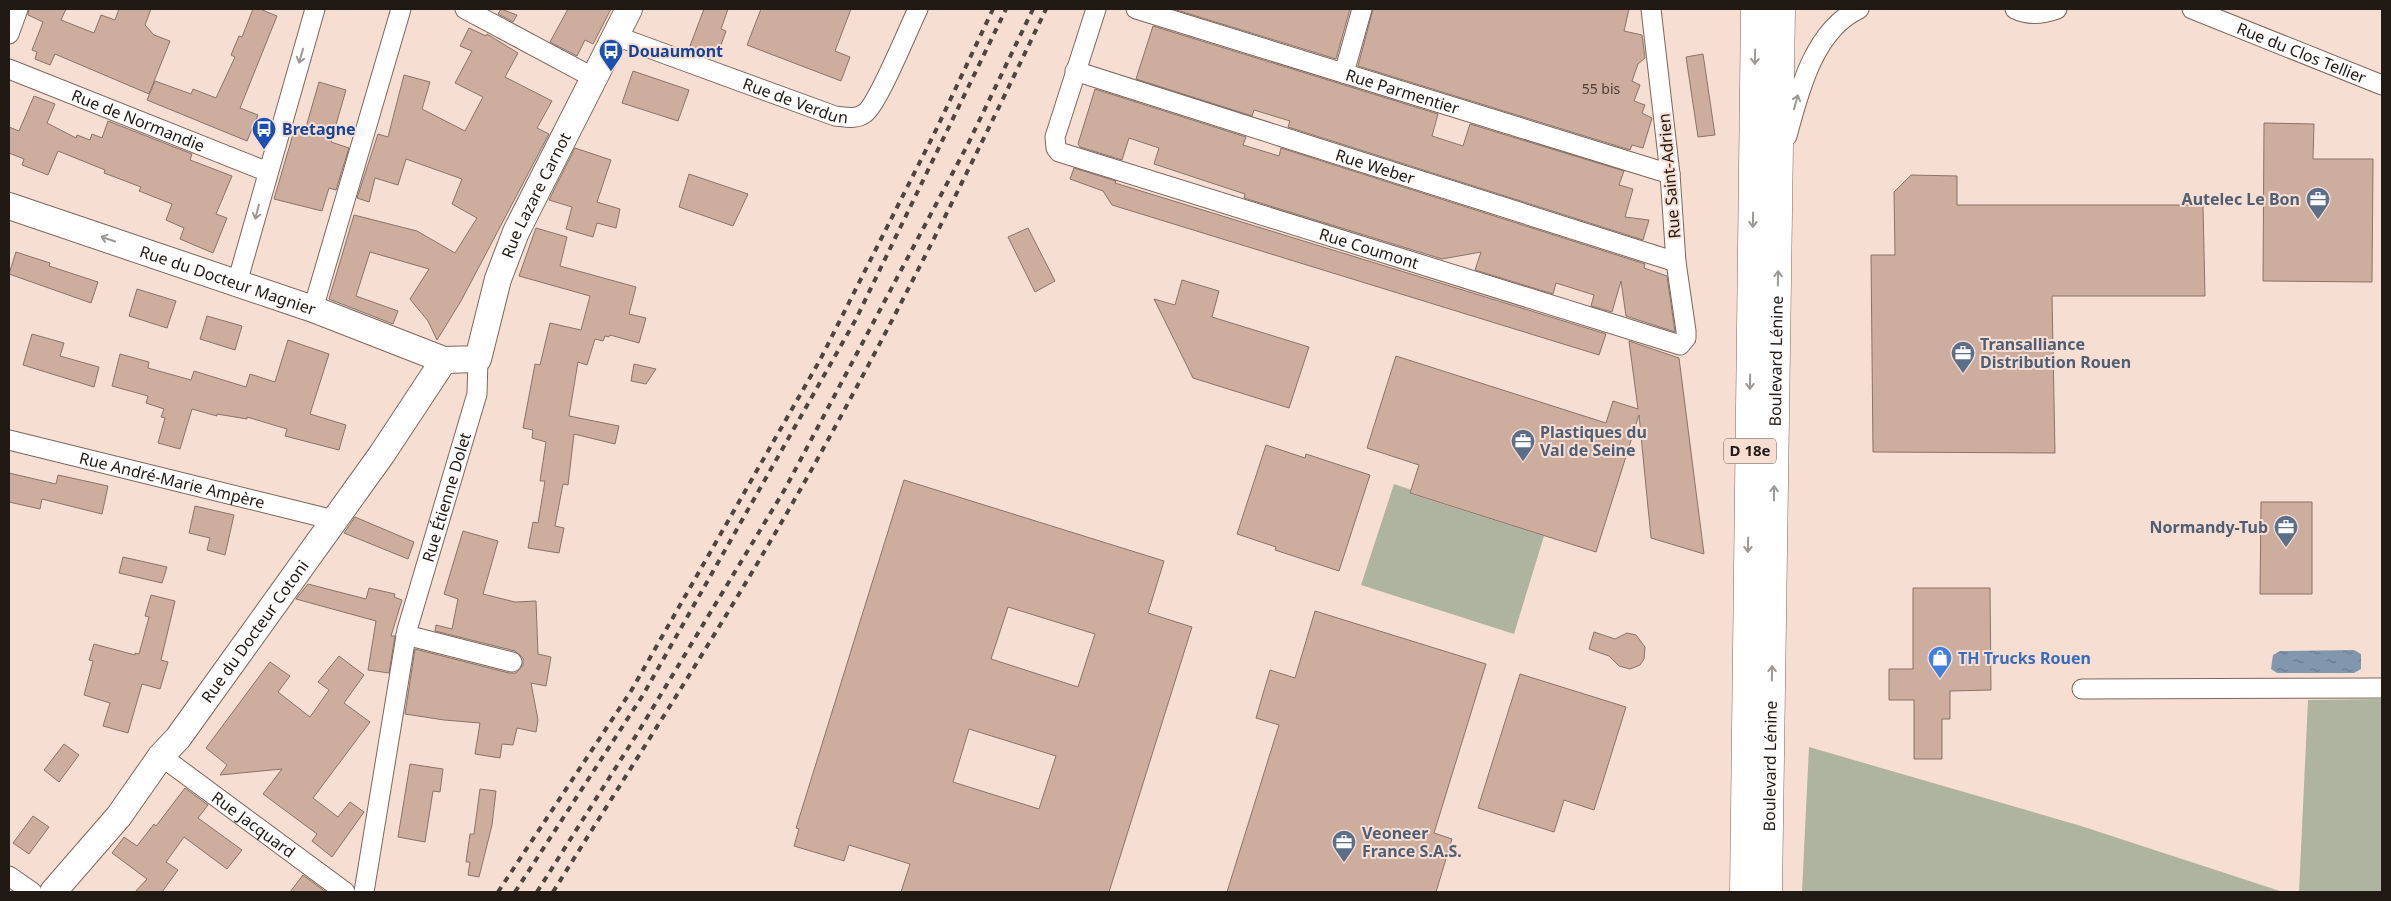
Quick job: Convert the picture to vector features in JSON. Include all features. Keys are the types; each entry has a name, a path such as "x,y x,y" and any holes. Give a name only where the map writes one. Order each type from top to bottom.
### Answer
{"main road":[{"name":"Boulevard Lénine","path":"1761,9 1779,166 1768,892"},
{"name":"Boulevard Lénine","path":"1744,892 1761,9"}],"street":[{"path":"9,34 18,9"},
{"path":"237,283 315,9"},
{"path":"313,309 400,9"},
{"path":"464,9 594,78"},
{"name":"Rue Lazare Carnot","path":"478,359 498,279 516,232 629,9"},
{"name":"Rue de Verdun","path":"616,36 835,116 852,118 866,113 880,91 918,9"},
{"path":"1075,71 1096,9"},
{"name":"Rue Parmentier","path":"1136,9 1670,174"},
{"path":"1344,73 1362,9"},
{"name":"Rue Saint-Adrien","path":"1651,9 1670,174 1676,262 1686,331 1684,342"},
{"path":"1779,166 1806,72 1824,40 1846,15 1859,9"},
{"path":"2015,9 2031,14 2057,9"},
{"name":"Rue du Clos Tellier","path":"2192,9 2382,85"},
{"name":"Rue de Normandie","path":"9,69 268,172"},
{"name":"Rue Coumont","path":"1075,71 1055,137 1056,148 1065,154 1665,341 1680,345 1684,342"},
{"name":"Rue Weber","path":"1075,71 1676,262"},
{"name":"Rue du Docteur Magnier","path":"9,206 313,309 444,360"},
{"path":"444,360 478,359"},
{"name":"Rue Étienne Dolet","path":"364,892 406,635 477,394 478,359"},
{"name":"Rue du Docteur Cotoni","path":"62,889 119,816 161,756 178,738 334,520 444,360"},
{"name":"Rue André-Marie Ampère","path":"9,440 334,520"},
{"path":"406,635 512,662"},
{"path":"2082,689 2382,688"},
{"name":"Rue Jacquard","path":"161,756 345,892"},
{"path":"9,876 32,892"}],"green space":[{"path":"1394,484 1412,490 1411,494 1544,536 1514,634 1361,585"},
{"path":"2382,699 2382,892 2299,892 2308,700"},
{"path":"1809,747 2081,826 2283,892 1802,892"}],"water":[{"path":"2354,650 2361,654 2361,669 2354,673 2277,673 2271,669 2273,655 2280,651"}],"building":[{"path":"29,9 66,9 61,20 94,33 101,15 115,20 119,9 151,9 145,25 154,35 170,41 149,94 55,54 50,65 35,59 37,52 32,50 43,22 28,15"},
{"path":"253,9 260,9 277,16 240,108 258,115 247,141 147,100 155,81 191,94 193,89 216,98 235,57 231,55 239,36 242,37"},
{"path":"501,9 517,15 513,22 498,14"},
{"path":"568,9 611,9 593,44 585,40 577,56 550,42"},
{"path":"704,9 728,9 721,29 726,31 717,56 690,46"},
{"path":"761,9 851,9 835,51 850,57 841,81 747,45"},
{"path":"1173,9 1350,9 1336,59"},
{"path":"1373,9 1629,9 1624,31 1642,35 1645,58 1638,64 1632,81 1640,85 1634,101 1645,105 1642,113 1652,118 1643,148 1632,145 1630,150 1358,66"},
{"path":"1153,26 1438,114 1432,136 1463,146 1470,124 1624,171 1619,185 1633,189 1625,217 1649,220 1643,240 1288,127 1290,121 1254,110 1252,116 1136,79"},
{"path":"469,28 486,36 487,34 518,53 505,77 552,101 537,128 549,134 461,301 437,340 428,321 410,299 429,269 370,252 356,296 398,311 393,324 329,299 354,215 417,231 455,253 477,218 452,204 462,179 406,159 398,185 375,178 369,202 357,198 378,134 388,137 404,75 430,82 422,109 465,131 483,97 455,83 472,51 460,46"},
{"path":"1703,54 1715,135 1698,137 1686,57"},
{"path":"633,71 689,90 678,121 622,103"},
{"path":"319,82 346,90 331,142 349,148 336,190 329,188 322,211 274,199 294,131 304,134"},
{"path":"1095,89 1246,137 1243,145 1279,156 1281,148 1645,264 1644,268 1667,276 1675,332 1626,316 1621,281 1612,312 1591,306 1594,295 1556,283 1553,294 1475,270 1481,252 1442,259 1244,198 1245,194 1154,164 1159,148 1129,138 1122,160 1080,147 1078,144"},
{"path":"34,96 55,104 47,123 76,138 77,135 90,140 92,134 102,138 108,121 192,154 190,160 232,176 216,214 227,218 213,253 180,239 184,228 166,220 172,204 139,191 141,187 104,173 105,170 58,151 48,175 22,165 24,159 9,153 9,127 19,131"},
{"name":"Autelec Le Bon","path":"2264,123 2314,124 2313,159 2373,159 2372,282 2263,281"},
{"path":"575,148 611,160 597,202 620,209 616,228 597,223 593,237 566,229 572,207 549,200"},
{"path":"1074,168 1116,181 1115,183 1606,334 1599,355 1112,205 1103,191 1070,179"},
{"path":"689,174 748,194 733,226 679,207"},
{"name":"Transalliance Distribution Rouen","path":"1911,175 1957,176 1957,205 2203,205 2205,296 2052,296 2055,453 1873,452 1871,255 1895,255 1894,192"},
{"path":"536,228 567,237 560,266 636,287 629,314 646,318 639,343 610,335 609,337 605,336 603,341 595,339 587,365 578,362 569,416 619,426 615,444 574,434 568,485 563,484 555,526 564,528 559,553 528,548 533,522 538,523 545,481 540,481 546,442 532,438 533,430 523,428 535,364 540,365 550,323 581,330 590,296 519,276"},
{"path":"1028,228 1055,281 1035,292 1008,237"},
{"path":"16,252 50,263 49,266 98,282 91,303 9,274"},
{"path":"1182,280 1219,291 1212,317 1309,347 1289,408 1193,378 1154,299 1175,305"},
{"path":"137,289 176,301 167,328 129,316"},
{"path":"207,316 242,326 235,350 200,339"},
{"path":"32,334 64,343 60,356 99,367 94,387 23,365"},
{"path":"288,340 329,354 310,414 346,425 339,450 285,436 287,429 247,417 247,419 217,414 217,416 192,409 180,449 158,443 165,418 161,417 164,409 146,403 148,396 112,386 120,354 149,362 148,368 191,380 194,371 246,387 250,374 275,382"},
{"path":"1629,341 1679,358 1704,554 1651,538 1639,415 1596,552 1410,493 1419,465 1367,448 1396,356 1606,423 1613,401 1638,409"},
{"path":"634,364 656,369 646,384 631,381"},
{"path":"1266,445 1305,458 1306,454 1370,475 1339,571 1275,550 1276,547 1237,534"},
{"path":"9,473 56,484 58,475 108,486 102,514 42,499 40,509 9,502"},
{"path":"904,480 1164,561 1148,613 1192,627 1109,892 901,892 910,864 849,845 844,861 794,846 799,829 796,828","holes":["1008,607 1095,634 1078,687 991,659","969,729 1056,756 1039,809 953,782"]},
{"name":"Normandy-Tub","path":"2261,502 2312,502 2312,594 2260,594"},
{"path":"195,506 234,515 225,555 207,550 210,538 189,533"},
{"path":"355,517 414,542 408,559 344,533"},
{"path":"463,531 498,541 483,594 515,602 536,601 538,654 551,657 546,686 531,683 538,720 536,732 517,728 513,745 502,744 500,758 475,754 480,723 405,714 415,649 509,673 516,673 523,665 523,658 515,651 435,631 436,625 452,629 458,599 444,594"},
{"path":"123,557 167,567 162,583 119,573"},
{"path":"308,584 366,599 369,588 395,594 394,597 402,600 391,636 395,636 389,673 368,670 376,621 296,599"},
{"name":"TH Trucks Rouen","path":"1913,588 1990,588 1991,690 1950,691 1950,719 1942,719 1942,759 1914,759 1914,700 1889,700 1889,669 1913,669"},
{"path":"151,595 175,601 161,660 168,662 160,689 142,684 128,733 103,726 110,703 84,695 93,661 89,660 94,644 135,655 135,653 139,654 149,617 145,616"},
{"path":"1315,611 1486,664 1434,833 1452,839 1436,892 1227,892 1279,725 1256,718 1270,670 1295,678"},
{"path":"1594,632 1615,639 1627,633 1636,635 1645,647 1644,659 1640,665 1630,669 1619,666 1609,656 1589,649"},
{"path":"339,656 364,675 344,703 370,722 313,798 338,817 350,802 364,812 332,857 312,841 317,834 263,794 282,769 220,775 227,765 206,748 270,662 290,676 278,692 310,717 329,690 318,682"},
{"path":"1520,674 1626,707 1594,810 1564,800 1554,832 1478,808"},
{"path":"64,744 79,755 59,782 44,770"},
{"path":"410,764 443,769 440,792 433,791 425,842 398,837"},
{"path":"185,788 208,805 198,818 242,850 227,869 184,837 166,862 178,870 162,892 135,892 147,879 112,853 124,837 137,846 154,824 156,826"},
{"path":"480,789 496,791 492,825 479,877 468,875 470,862 466,862 470,834 474,834"},
{"path":"33,816 49,827 29,854 13,843"},
{"path":"303,875 326,892 290,892"}],"railway":[{"path":"498,892 631,691 820,360 936,130 993,9"},
{"path":"515,892 643,695 856,319 1006,9"},
{"path":"537,892 637,734 785,489 968,144 1033,9"},
{"path":"553,892 698,661 802,486 917,272 1046,9"}],"place":[{"name":"Douaumont","path":"611,72"},
{"name":"Bretagne","path":"264,150"},
{"name":"Autelec Le Bon","path":"2318,220"},
{"name":"Transalliance Distribution Rouen","path":"1963,374"},
{"name":"Plastiques du Val de Seine","path":"1523,462"},
{"name":"Normandy-Tub","path":"2286,548"},
{"name":"TH Trucks Rouen","path":"1940,679"},
{"name":"Veoneer France S.A.S.","path":"1344,863"}]}
